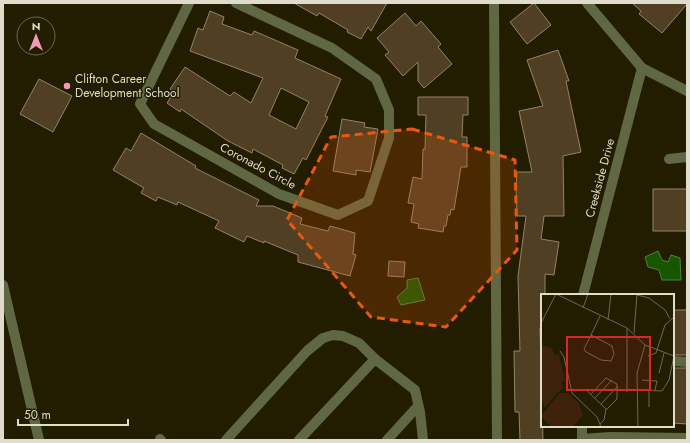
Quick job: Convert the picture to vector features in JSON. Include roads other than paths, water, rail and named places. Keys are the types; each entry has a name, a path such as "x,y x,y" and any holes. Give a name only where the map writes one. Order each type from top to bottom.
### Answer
{"street":[{"name":"Coronado Circle","path":"189,3 140,104 154,124 279,194 338,215 368,201 389,138 389,110 376,79 332,48 236,3"},
{"path":"494,3 497,440"},
{"path":"587,3 642,68 687,91"},
{"name":"Creekside Drive","path":"582,294 642,68"},
{"path":"669,159 687,157"},
{"path":"3,285 39,440"},
{"path":"226,440 307,351 323,338 333,335 343,336 359,343 375,359 415,390 423,440"},
{"path":"300,440 375,359"},
{"path":"674,361 687,362"},
{"path":"387,440 418,406"},
{"path":"582,427 582,440 610,437 684,439"}],"place":[{"name":"Clifton Career Development School","path":"67,86"}]}
